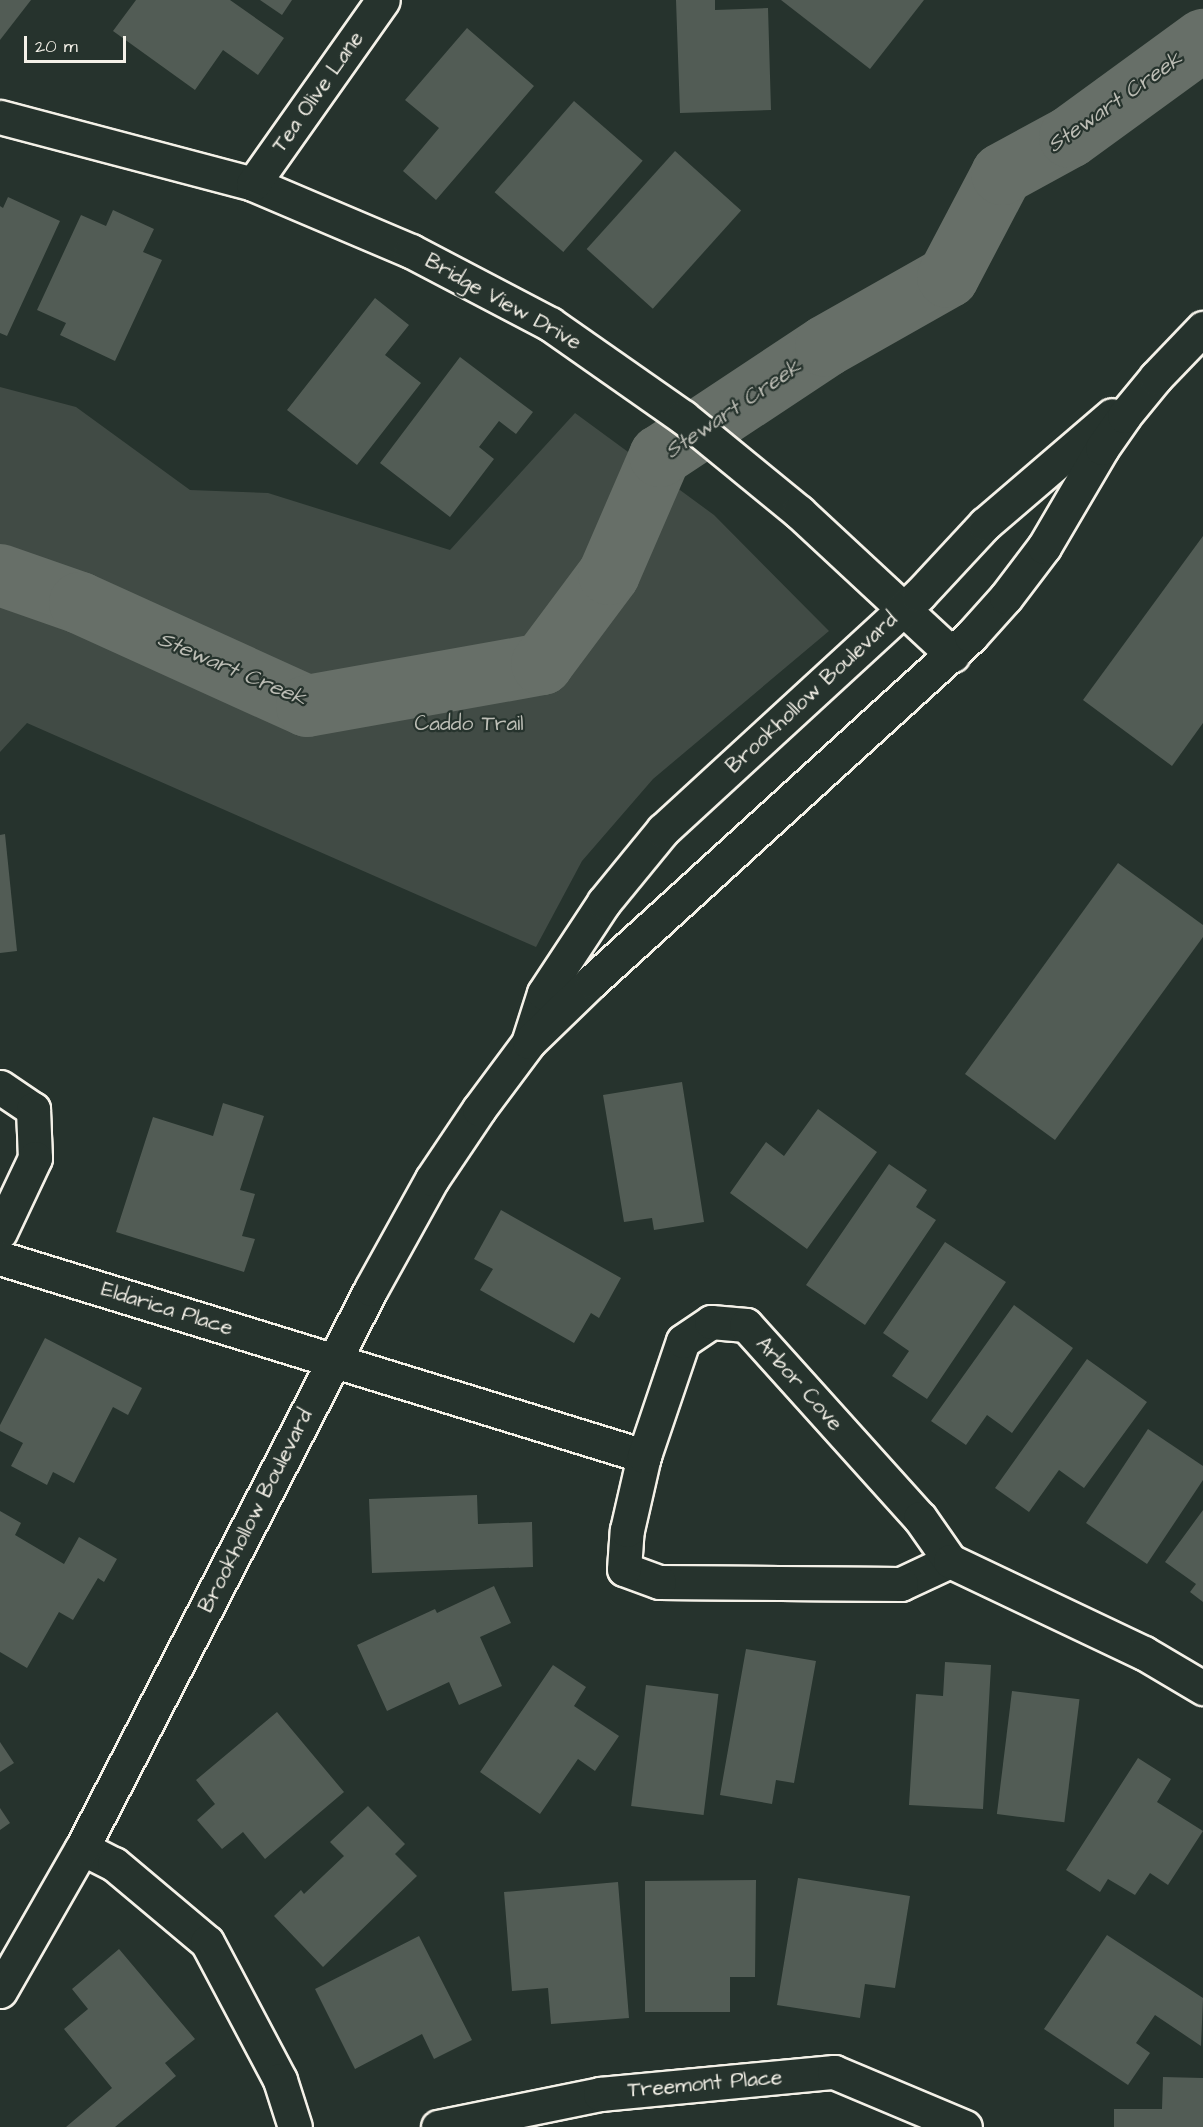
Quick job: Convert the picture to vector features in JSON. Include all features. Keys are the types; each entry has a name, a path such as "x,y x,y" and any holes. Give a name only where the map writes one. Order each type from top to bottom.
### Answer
{"street":[{"name":"Tea Olive Lane","path":"253,183 383,0"},
{"name":"Bridge View Drive","path":"0,117 253,183 411,251 550,324 683,417 839,549 953,655"},
{"name":"Brookhollow Boulevard","path":"0,1991 82,1848 333,1360 432,1179 479,1109 529,1042 592,981 953,655 1029,568 1064,515 1102,448 1148,386 1203,328"},
{"name":"Brookhollow Boulevard","path":"529,1042 544,993 604,902 663,830 904,609 985,524 1067,451 1148,386"},
{"path":"0,1087 33,1109 35,1158 0,1232"},
{"name":"Eldarica Place","path":"0,1258 333,1360"},
{"name":"Arbor Cove","path":"711,1322 746,1325 920,1518 950,1562 901,1584 659,1581 624,1569 627,1530 644,1456 683,1341 711,1322"},
{"path":"333,1360 644,1456"},
{"path":"950,1562 1144,1653 1203,1688"},
{"path":"82,1848 114,1864 207,1942 280,2080 295,2127"},
{"name":"Treemont Place","path":"438,2127 600,2094 834,2072 965,2127"}],"green space":[{"name":"Caddo Trail","path":"0,387 76,407 190,490 268,493 450,550 575,413 714,515 829,631 653,779 582,861 536,947 27,723 0,752"}],"building":[{"path":"0,0 31,0 0,40"},
{"path":"136,0 230,0 284,38 258,75 223,50 195,90 113,31"},
{"path":"260,0 292,0 282,15"},
{"path":"676,0 715,0 715,10 768,8 771,110 680,113"},
{"path":"781,0 924,0 870,69"},
{"path":"467,28 534,86 436,200 403,171 439,128 405,100"},
{"path":"574,101 643,161 563,252 495,192"},
{"path":"675,151 741,211 653,309 587,249"},
{"path":"8,197 60,221 7,336 0,333 0,206 3,208"},
{"path":"113,210 154,229 143,252 162,260 115,361 60,335 66,323 37,310 81,215 106,226"},
{"path":"375,298 409,325 385,355 421,383 357,465 287,410"},
{"path":"460,357 533,412 516,434 499,421 479,447 494,459 450,517 380,463"},
{"path":"1203,536 1203,723 1172,766 1083,700"},
{"path":"5,834 17,951 0,953 0,835"},
{"path":"1118,863 1203,925 1203,937 1055,1140 965,1074"},
{"path":"682,1082 704,1222 654,1230 652,1218 624,1222 603,1095"},
{"path":"223,1103 264,1116 240,1190 255,1194 242,1236 255,1239 244,1272 116,1232 153,1117 213,1136"},
{"path":"818,1109 877,1152 807,1249 730,1193 766,1142 784,1156"},
{"path":"889,1164 927,1190 916,1207 936,1220 865,1325 806,1285"},
{"path":"501,1210 621,1278 599,1318 591,1313 574,1343 480,1290 493,1269 474,1259"},
{"path":"945,1242 1006,1282 927,1399 892,1376 909,1351 883,1333"},
{"path":"1014,1305 1073,1348 1012,1433 987,1415 966,1445 931,1421"},
{"path":"45,1338 142,1388 128,1415 113,1407 74,1483 53,1472 47,1485 11,1466 23,1443 0,1431 0,1425"},
{"path":"1087,1359 1147,1402 1084,1488 1059,1470 1029,1512 995,1488"},
{"path":"1148,1429 1203,1466 1203,1480 1147,1564 1086,1523"},
{"path":"477,1495 478,1524 532,1522 533,1567 372,1573 369,1499"},
{"path":"1203,1510 1203,1602 1190,1592 1196,1584 1165,1562"},
{"path":"0,1511 21,1523 15,1535 64,1564 79,1537 117,1559 104,1582 98,1578 73,1620 59,1612 27,1668 0,1652"},
{"path":"494,1586 511,1623 480,1637 502,1686 459,1705 449,1682 387,1711 357,1645 435,1609 437,1613"},
{"path":"746,1649 816,1661 794,1783 776,1780 772,1804 720,1795"},
{"path":"945,1662 991,1665 983,1809 909,1805 916,1694 943,1696"},
{"path":"553,1665 586,1687 574,1706 619,1736 595,1771 578,1759 540,1814 480,1772"},
{"path":"646,1685 718,1694 704,1815 631,1806"},
{"path":"1012,1691 1079,1699 1064,1822 997,1814"},
{"path":"277,1712 344,1792 265,1859 243,1832 222,1849 197,1820 215,1804 196,1780"},
{"path":"0,1742 14,1763 0,1772"},
{"path":"1138,1758 1171,1779 1157,1802 1203,1831 1168,1885 1150,1873 1135,1895 1108,1879 1100,1892 1066,1870"},
{"path":"368,1806 405,1844 395,1854 417,1876 323,1967 274,1916 301,1890 304,1894 344,1856 330,1842"},
{"path":"0,1808 10,1823 0,1830"},
{"path":"798,1878 910,1896 895,1988 865,1984 860,2018 777,2005"},
{"path":"756,1880 755,1977 730,1977 730,2012 645,2012 645,1881"},
{"path":"618,1882 629,2018 551,2024 548,1988 512,1991 504,1892"},
{"path":"1107,1935 1203,1998 1201,2046 1155,2015 1136,2043 1150,2053 1128,2085 1044,2029"},
{"path":"419,1936 472,2040 434,2059 422,2034 355,2069 315,1989"},
{"path":"119,1949 195,2039 165,2063 176,2076 115,2127 66,2127 112,2088 64,2029 88,2009 72,1989"},
{"path":"1163,2077 1203,2078 1203,2127 1114,2127 1114,2109 1162,2109"}],"waterway":[{"name":"Stewart Creek","path":"0,575 80,603 307,706 542,664 609,574 660,456 826,346 948,277 1002,174 1070,137 1203,40"}]}
